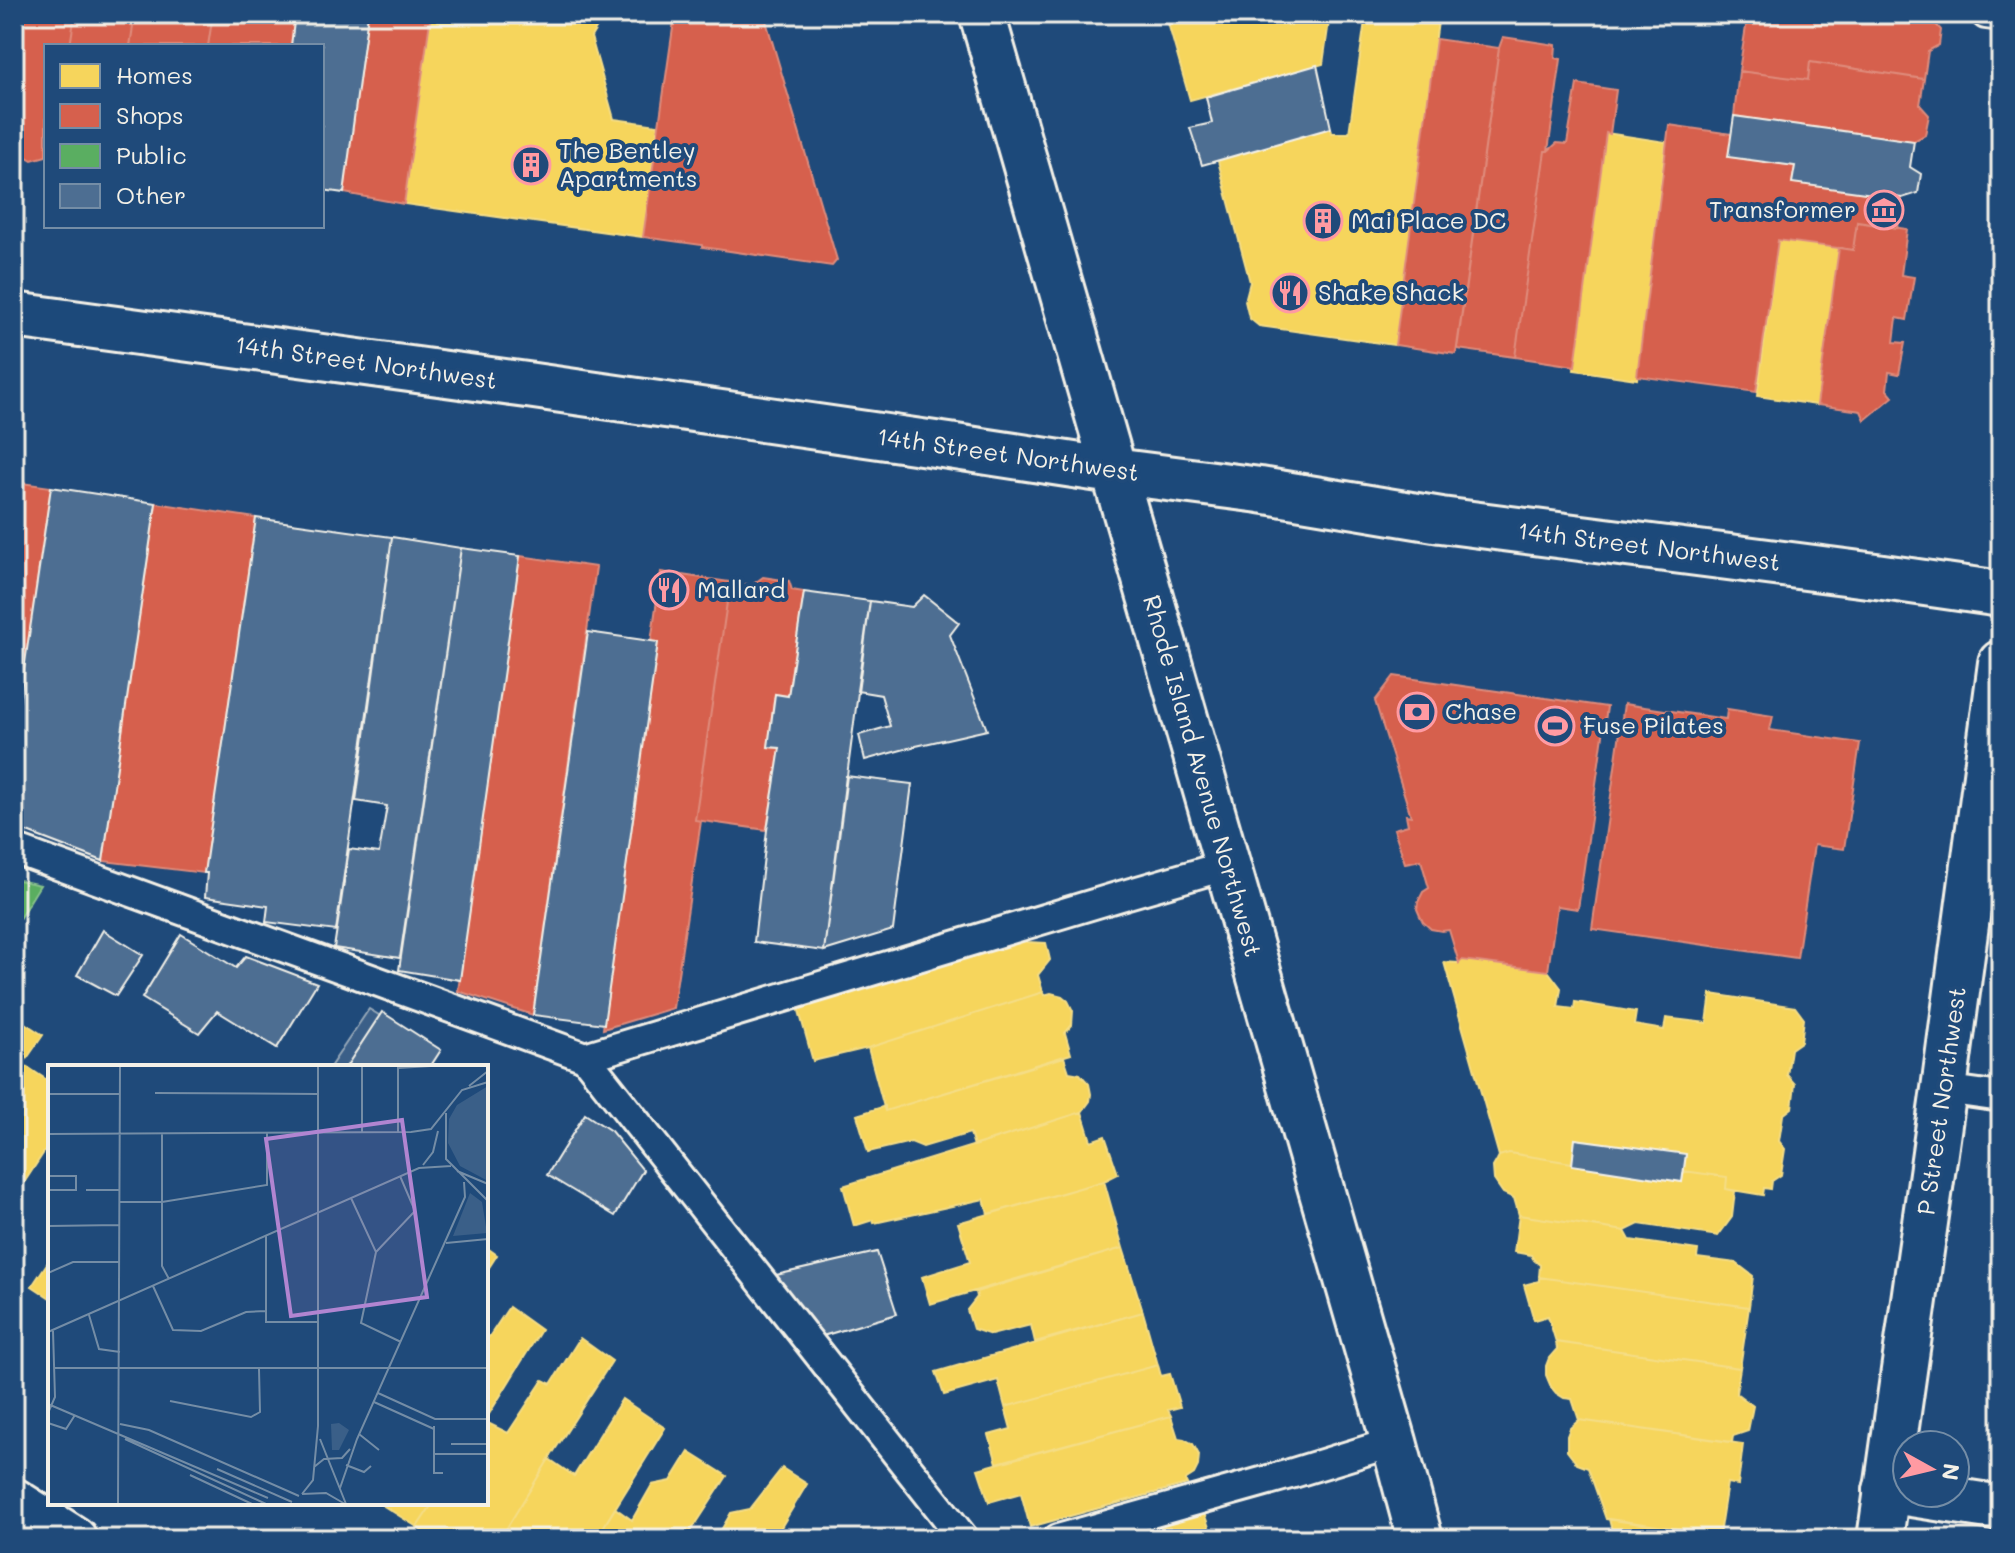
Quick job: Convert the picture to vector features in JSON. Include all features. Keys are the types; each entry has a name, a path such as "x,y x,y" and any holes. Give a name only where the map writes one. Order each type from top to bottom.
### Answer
{"main road":[{"name":"Rhode Island Avenue Northwest","path":"982,14 1420,1539"},
{"name":"14th Street Northwest","path":"14,315 1260,490 1441,520 2001,594"},
{"name":"P Street Northwest","path":"1880,1539 2001,663"},
{"path":"1886,1490 2001,1508"},
{"path":"14,1501 74,1539"}],"lane":[{"path":"1986,14 2001,16"},
{"path":"14,849 585,1057 964,1539"},
{"path":"585,1057 1228,865"},
{"path":"1944,1089 2001,1097"},
{"path":"1058,1539 1394,1442"}],"shaded area":[{"path":"369,1009 430,1046 418,1065 331,1065"}],"building: Homes":[{"name":"The Bentley Apartments","path":"431,14 605,14 591,37 614,119 658,125 643,237 404,204"},
{"path":"1176,14 1330,14 1323,64 1190,100 1168,23 1178,20"},
{"name":"Mai Place DC","path":"1366,14 1439,14 1395,345 1259,326 1249,318 1245,301 1250,282 1218,161 1331,128 1332,133 1349,133"},
{"path":"1606,133 1666,142 1637,379 1574,370"},
{"path":"1778,240 1839,248 1817,405 1757,396"},
{"path":"1024,935 1027,942 1046,943 1050,960 1038,975 1043,992 868,1048 813,1061 796,1000"},
{"path":"1462,960 1548,971 1561,988 1558,1007 1574,1009 1575,1002 1636,1012 1634,1025 1664,1030 1666,1018 1707,1023 1711,994 1795,1007 1804,1019 1801,1042 1791,1049 1787,1075 1795,1084 1792,1108 1783,1115 1779,1141 1785,1149 1781,1175 1772,1181 1771,1189 1764,1188 1763,1195 1726,1189 1727,1177 1684,1171 1686,1154 1575,1139 1572,1163 1509,1153 1499,1156 1444,962 1459,963"},
{"path":"1043,992 1044,995 1062,996 1073,1011 1072,1025 1065,1033 1071,1054 885,1111 868,1048"},
{"path":"14,1016 43,1035 14,1077"},
{"path":"1064,1057 1069,1072 1080,1074 1089,1084 1090,1101 1082,1112 974,1146 970,1133 923,1147 911,1142 868,1152 857,1115 885,1106 885,1111"},
{"path":"23,1064 48,1081 48,1146 14,1198 14,1077"},
{"path":"1082,1112 1091,1141 1105,1136 1118,1174 1104,1181 988,1214 984,1199 854,1226 843,1186"},
{"path":"1509,1153 1682,1182 1684,1171 1727,1177 1726,1189 1735,1191 1732,1217 1718,1236 1639,1224 1625,1231 1519,1215 1514,1198 1503,1193 1494,1180 1493,1167 1499,1156"},
{"path":"1104,1181 1123,1248 930,1304 922,1277 970,1262 958,1223"},
{"path":"1519,1215 1625,1231 1630,1240 1698,1250 1697,1258 1736,1263 1753,1276 1749,1307 1539,1277 1540,1265 1531,1255 1514,1252"},
{"path":"488,1248 497,1255 488,1269"},
{"path":"1123,1248 1143,1312 1035,1342 1031,1325 991,1335 973,1329 967,1310 977,1297 976,1292"},
{"path":"48,1262 48,1297 32,1286"},
{"path":"1539,1277 1749,1307 1740,1368 1556,1342 1548,1316 1534,1320 1524,1285 1539,1281"},
{"path":"509,1307 541,1330 488,1416 488,1337"},
{"path":"1143,1312 1158,1365 1005,1407 998,1380 944,1395 936,1372"},
{"path":"580,1338 612,1361 500,1539 424,1539 423,1532 417,1527 432,1505 488,1505 488,1423 508,1433 543,1380 551,1384"},
{"path":"1556,1342 1740,1368 1736,1393 1753,1406 1748,1431 1733,1436 1732,1442 1579,1420 1572,1399 1556,1393 1546,1375 1549,1358 1557,1349"},
{"path":"1158,1365 1161,1376 1170,1374 1180,1407 1168,1410 1171,1416 997,1463 989,1435 1011,1429 1005,1407"},
{"path":"622,1399 665,1428 596,1539 500,1539 549,1459 574,1476"},
{"path":"1171,1416 1178,1438 1193,1444 1199,1455 1194,1474 1185,1480 1187,1484 1030,1527 1021,1493 989,1502 978,1469"},
{"path":"1579,1420 1743,1444 1738,1485 1727,1483 1719,1535 1606,1519 1588,1468 1577,1464 1567,1451 1570,1428"},
{"path":"689,1452 727,1476 686,1539 596,1539 615,1508 632,1520 652,1485 671,1481"},
{"path":"782,1468 807,1484 774,1539 716,1539 731,1513 750,1509"},
{"path":"382,1505 432,1505 417,1527"},
{"path":"1204,1513 1213,1539 1111,1539"},
{"path":"1609,1519 1699,1532 1700,1539 1614,1539"},
{"path":"804,1529 820,1539 798,1539"}],"building: Shops":[{"path":"14,14 75,14 70,44 44,44 44,157 32,160 14,144"},
{"path":"75,14 135,14 130,44 70,44"},
{"path":"135,14 213,14 208,44 130,44"},
{"path":"213,14 295,14 291,44 208,44"},
{"path":"368,14 431,14 404,204 344,193"},
{"path":"675,14 764,14 837,260 832,266 643,237"},
{"path":"1748,14 1790,14 1814,18 1815,14 1875,14 1934,22 1941,30 1939,45 1928,51 1924,79 1810,62 1808,80 1739,71"},
{"path":"1503,37 1556,45 1555,58 1561,59 1515,357 1457,349"},
{"path":"1436,39 1499,48 1456,354 1395,345"},
{"path":"1810,62 1924,79 1920,105 1929,115 1925,135 1914,141 1734,116 1739,71 1808,80"},
{"path":"1577,84 1616,90 1610,134 1606,133 1575,366 1515,357 1545,151 1557,143 1567,144"},
{"path":"1669,125 1732,134 1728,157 1795,166 1792,183 1902,198 1897,228 1857,222 1853,250 1778,240 1756,392 1637,376"},
{"path":"1857,222 1907,229 1901,275 1914,277 1907,320 1897,318 1894,342 1905,343 1899,374 1889,372 1887,390 1893,397 1865,420 1861,411 1817,405 1839,248 1853,250"},
{"path":"14,482 51,487 14,737"},
{"path":"156,503 256,518 204,873 103,861"},
{"path":"520,556 596,567 533,1015 458,991"},
{"path":"661,572 730,582 695,820 701,821 673,1008 603,1029 658,642 651,642"},
{"path":"763,577 789,581 792,590 804,592 788,696 775,694 768,747 780,748 767,830 695,820 730,582 752,585"},
{"path":"1394,676 1607,707 1578,909 1557,906 1548,971 1462,960 1459,963 1449,930 1431,929 1423,922 1417,909 1418,902 1429,888 1421,860 1405,863 1394,829 1408,825 1406,815 1411,816 1375,701"},
{"path":"1624,704 1726,719 1727,709 1773,716 1770,730 1860,743 1844,849 1814,845 1797,958 1592,929"}],"building: Public":[{"path":"14,879 40,885 14,927"}],"building: Other":[{"path":"295,14 368,14 344,193 324,190 324,44 291,44"},
{"path":"1317,65 1331,128 1202,165 1190,128 1212,123 1206,97"},
{"path":"1734,116 1914,141 1910,167 1921,174 1918,193 1902,198 1792,183 1795,166 1728,157"},
{"path":"51,487 156,503 103,861 14,827 14,737"},
{"path":"256,518 392,537 336,931 266,922 268,906 205,897 207,873 204,873"},
{"path":"392,537 461,548 400,958 334,948 349,849 379,853 387,806 356,801"},
{"path":"461,548 520,556 460,980 399,970"},
{"path":"804,592 870,601 824,951 754,942 780,748 768,747 775,694 788,696"},
{"path":"924,595 959,623 950,635 987,730 865,760 859,735 890,726 881,695 857,691 870,601 912,607"},
{"path":"588,632 658,642 604,1024 533,1015"},
{"path":"846,776 912,784 893,930 824,951"},
{"path":"103,930 143,955 116,996 77,975"},
{"path":"181,934 236,968 246,956 317,983 277,1048 217,1011 199,1033 142,998"},
{"path":"382,1012 441,1050 431,1065 347,1065"},
{"path":"585,1114 611,1131 643,1170 615,1216 547,1175"},
{"path":"1575,1139 1686,1154 1682,1182 1572,1165"},
{"path":"877,1252 897,1314 819,1337 772,1276"}],"place":[{"name":"The Bentley Apartments","path":"531,165"},
{"name":"Transformer","path":"1884,210"},
{"name":"Mai Place DC","path":"1323,221"},
{"name":"Shake Shack","path":"1290,293"},
{"name":"Mallard","path":"669,590"},
{"name":"Chase","path":"1417,712"},
{"name":"Fuse Pilates","path":"1555,726"}]}
